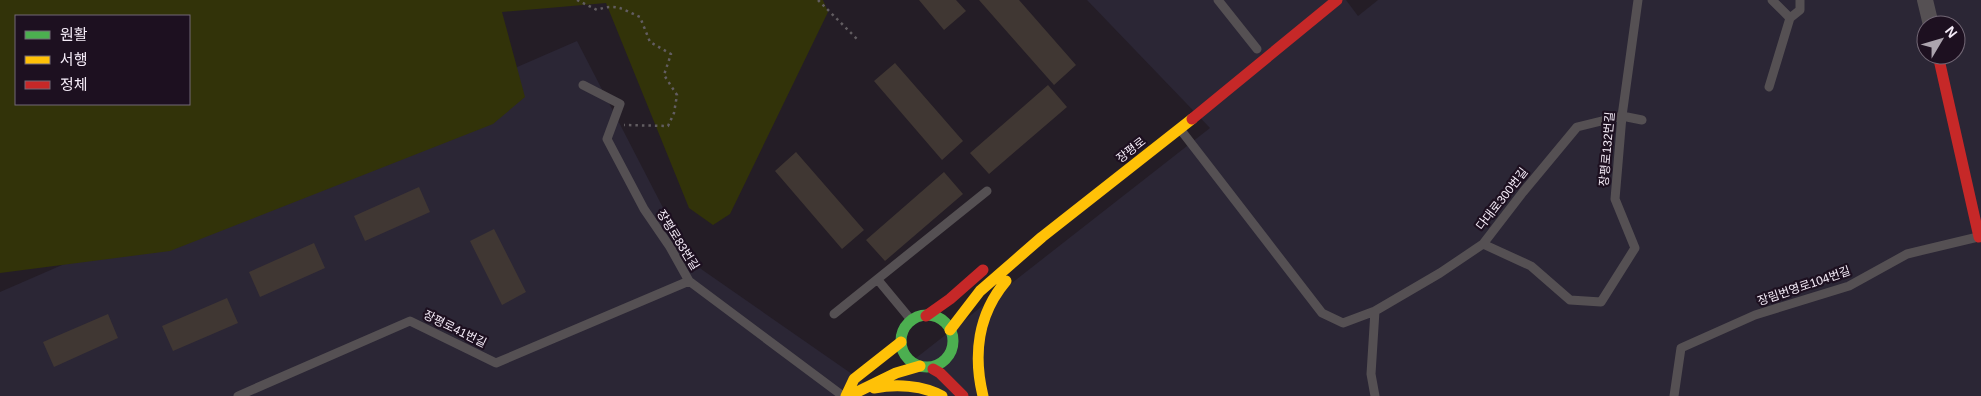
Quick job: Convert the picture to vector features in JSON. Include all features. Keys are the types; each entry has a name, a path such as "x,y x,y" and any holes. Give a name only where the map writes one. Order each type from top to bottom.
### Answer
{"street":[{"name":"장평로","path":"950,330 980,291 1017,259 1337,0"},
{"path":"1925,0 1929,15"},
{"path":"1257,49 1265,58"},
{"path":"1940,65 1980,236"},
{"path":"1172,119 1179,129"},
{"path":"983,396 979,382 978,359 980,326 992,300 1010,275 1017,259"},
{"path":"963,396 940,373 910,360 904,353 901,342 904,330 912,321 926,316 950,299 993,262"},
{"path":"868,389 882,379 900,371 942,362 949,356 953,338 950,330 938,318 926,316"},
{"path":"846,396 854,379 901,342"},
{"path":"952,347 958,362"},
{"path":"967,382 976,396"},
{"path":"846,396 868,389 900,386 936,391 942,396"}],"lane":[{"path":"1218,0 1257,49"},
{"name":"장평로132번길","path":"1483,244 1531,266 1570,300 1601,302 1635,248 1615,199 1622,116 1638,0"},
{"path":"1772,0 1790,18"},
{"path":"1769,87 1790,18 1800,10 1800,0"},
{"name":"장평로83번길","path":"584,85 620,104 607,139 644,209 670,247 689,282 846,396"},
{"name":"다대로300번길","path":"1179,129 1322,313 1343,323 1375,311 1440,273 1483,244 1577,127 1622,116 1642,120"},
{"path":"834,314 987,191"},
{"name":"장림번영로104번길","path":"1674,396 1681,348 1755,315 1849,286 1907,254 1980,236"},
{"path":"878,280 912,321"},
{"name":"장평로41번길","path":"238,396 410,321 496,363 689,282"},
{"path":"1375,311 1371,374 1375,396"}],"path":[{"path":"577,0 597,10 610,5 640,17 650,42 671,54 664,75 678,95 674,113 668,126 622,125 613,123"},
{"path":"818,0 857,38"}],"shaded area":[{"path":"0,0 823,0 828,12 730,214 713,225 689,208 606,3 502,12 525,97 493,124 170,251 0,273"},
{"path":"1087,0 1346,0 1358,16 1378,0 1981,0 1981,396 0,396 0,292 577,41 691,262 875,390 1210,128"}],"building":[{"path":"919,0 956,0 966,11 944,30"},
{"path":"979,0 1019,0 1076,65 1054,85"},
{"path":"895,63 963,141 942,160 874,81"},
{"path":"1048,85 1067,107 989,174 970,153"},
{"path":"796,152 864,230 842,249 775,171"},
{"path":"944,172 963,194 885,261 866,240"},
{"path":"419,187 430,212 365,241 354,216"},
{"path":"494,229 526,292 502,305 470,241"},
{"path":"314,243 325,268 260,297 249,272"},
{"path":"227,298 238,323 173,351 162,326"},
{"path":"108,314 118,338 54,367 43,342"}],"traffic: fast":[{"path":"927,315 937,317 945,323 951,331 953,341 951,351 945,359 937,365 927,367 917,365 909,359 903,351 901,341 903,331 909,323 917,317 927,315"}],"traffic: slow":[{"path":"950,330 980,291 1042,237 1192,119"},
{"path":"983,396 978,365 980,336 989,307 1006,281"},
{"path":"846,396 854,379 901,342"},
{"path":"849,396 896,373 920,366"},
{"path":"874,388 909,386 934,392 942,396"}],"traffic: jam":[{"path":"1192,119 1337,0"},
{"path":"1940,65 1979,237"},
{"path":"926,316 950,299 983,270"},
{"path":"933,369 940,373 963,396"}]}
